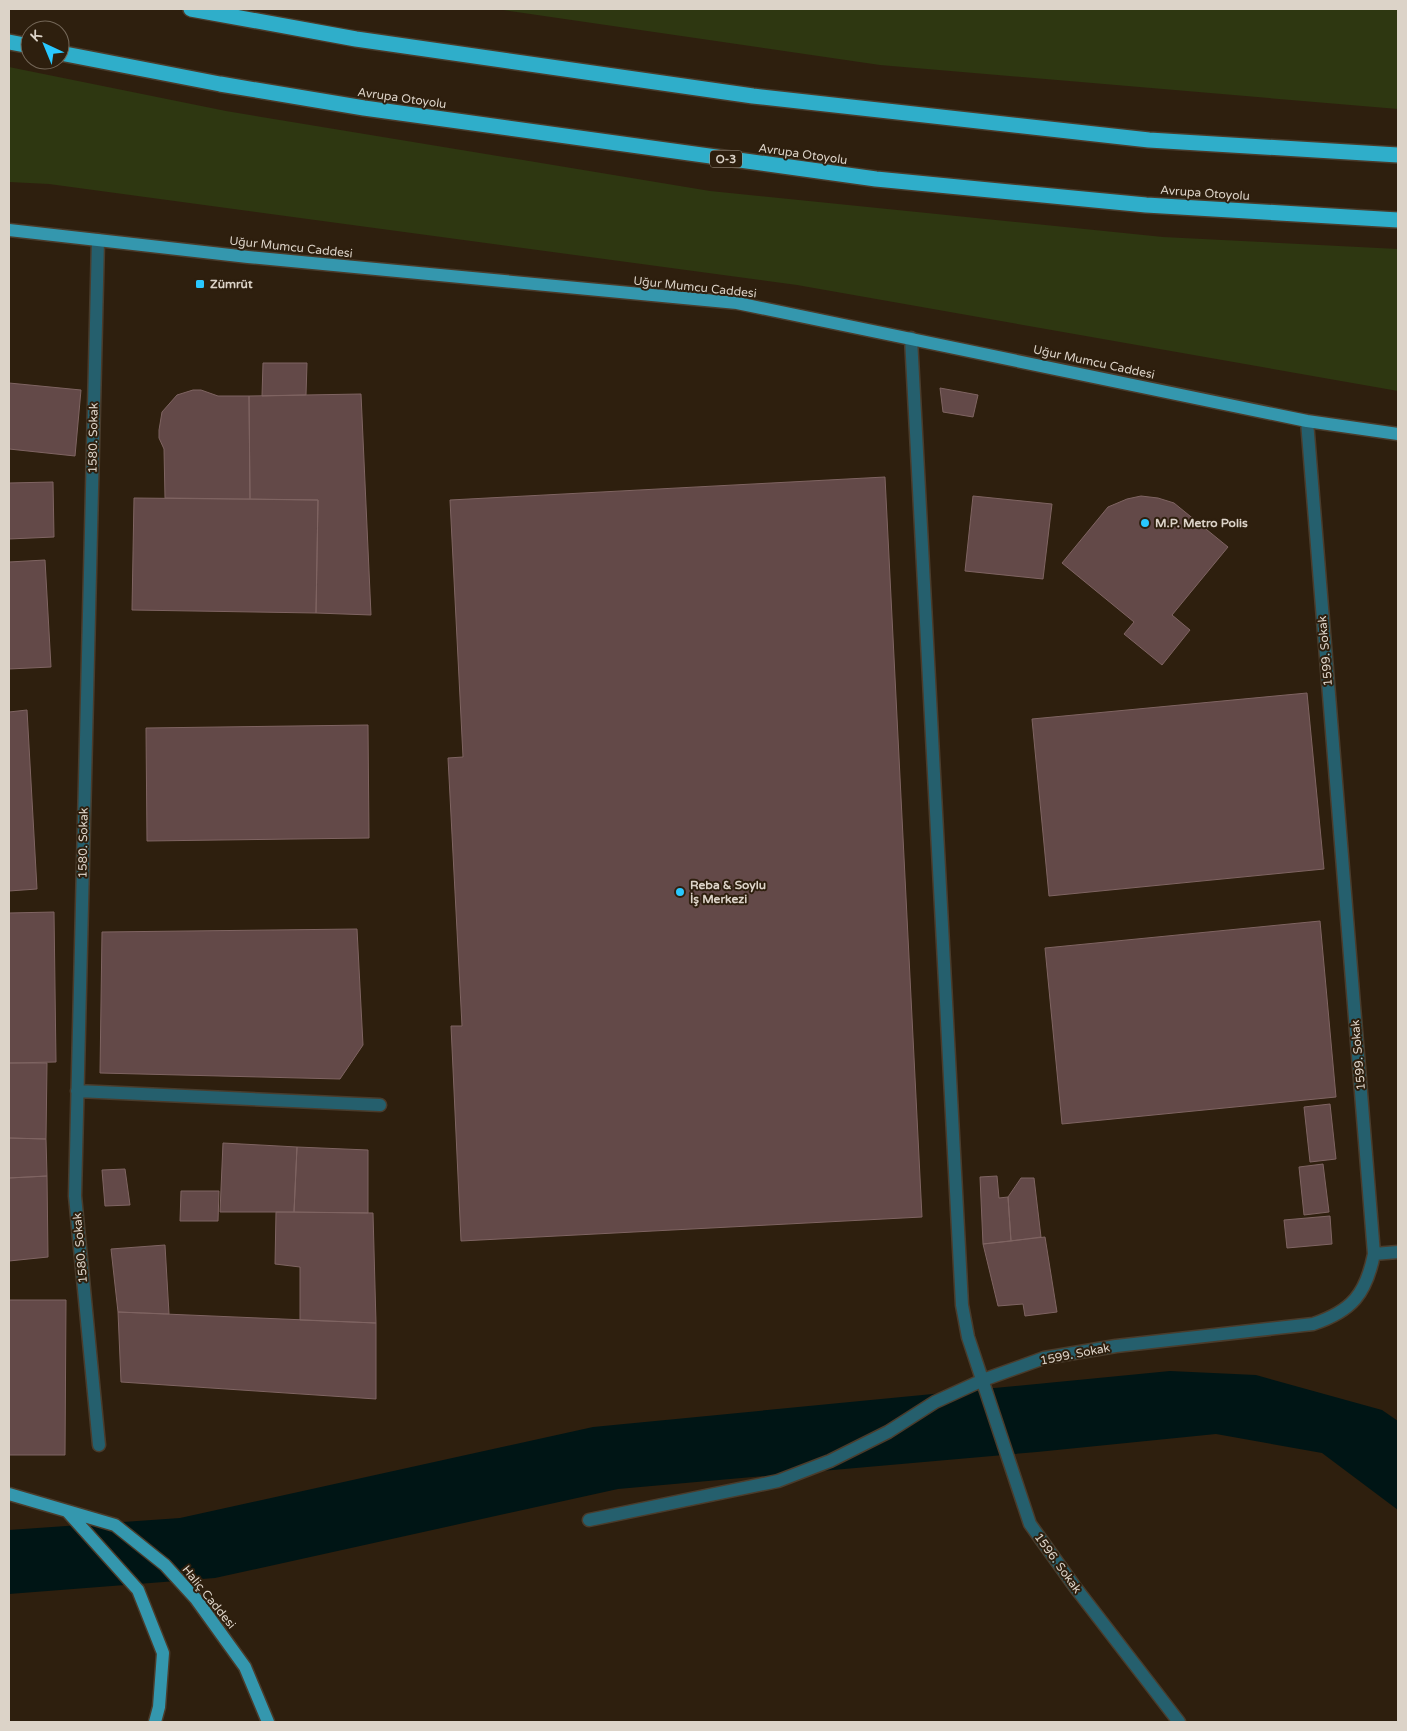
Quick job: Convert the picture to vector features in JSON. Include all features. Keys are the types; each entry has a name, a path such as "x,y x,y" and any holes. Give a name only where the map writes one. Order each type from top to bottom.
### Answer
{"highway":[{"path":"191,9 366,41 782,100 1149,140 1398,155"},
{"name":"Avrupa Otoyolu","path":"70,55 220,84 364,108 876,179 1146,205 1398,220"}],"main road":[{"name":"Uğur Mumcu Caddesi","path":"9,230 258,258 738,304 911,338 1307,421 1398,434"},
{"name":"Haliç Caddesi","path":"9,1494 115,1525 165,1566 196,1599 245,1667 268,1722"},
{"path":"67,1511 138,1590 163,1654 159,1706 155,1722"}],"street":[{"name":"1580. Sokak","path":"98,240 75,1196 99,1445"},
{"name":"1596. Sokak","path":"911,338 962,1305 968,1337 1030,1524 1075,1587 1179,1722"},
{"name":"1599. Sokak","path":"589,1520 778,1481 830,1461 888,1432 935,1402 983,1380 1044,1358 1116,1346 1313,1324 1333,1317 1350,1305 1363,1289 1370,1274 1374,1254 1307,421"},
{"path":"77,1091 380,1104"},
{"path":"1374,1254 1398,1252"}],"green space":[{"path":"496,9 1398,9 1398,109 880,65"},
{"path":"9,67 226,111 710,191 1163,237 1398,249 1398,391 797,285 49,184 9,182"}],"shaded area":[{"path":"1170,1371 1256,1375 1382,1410 1398,1421 1398,1510 1322,1453 1216,1434 1037,1452 618,1489 215,1578 9,1594 9,1530 180,1518 593,1427"}],"building":[{"path":"263,363 307,363 306,395 262,396"},
{"path":"9,383 81,390 75,456 9,449"},
{"path":"940,388 978,395 973,417 943,412"},
{"path":"193,390 201,390 218,396 249,396 250,499 165,498 164,449 159,438 162,412 177,395"},
{"path":"361,394 371,615 316,613 318,500 250,499 249,396"},
{"name":"Reba & Soylu İş Merkezi","path":"885,477 922,1217 461,1241 451,1026 462,1026 448,758 463,757 450,500"},
{"path":"53,482 54,537 9,539 9,483"},
{"path":"973,496 1052,504 1043,579 965,571"},
{"path":"1141,496 1158,498 1174,503 1228,547 1172,615 1190,630 1162,665 1124,634 1134,622 1062,563 1108,507 1127,499"},
{"path":"134,498 318,500 316,613 132,610"},
{"path":"45,560 51,667 9,669 9,562"},
{"path":"1307,693 1324,869 1049,896 1032,719"},
{"path":"27,710 37,889 9,891 9,712"},
{"path":"368,725 369,838 147,841 146,728"},
{"path":"54,912 56,1062 9,1063 9,913"},
{"path":"1320,921 1336,1097 1062,1124 1045,948"},
{"path":"357,929 363,1045 340,1079 100,1073 102,932"},
{"path":"9,1063 47,1063 46,1139 9,1138"},
{"path":"1330,1104 1336,1159 1310,1162 1304,1107"},
{"path":"9,1138 46,1139 47,1176 9,1178"},
{"path":"223,1143 297,1147 294,1212 220,1212"},
{"path":"297,1147 368,1150 368,1213 294,1212"},
{"path":"1323,1164 1329,1212 1304,1215 1299,1167"},
{"path":"125,1169 130,1205 105,1206 102,1170"},
{"path":"47,1176 48,1257 9,1261 9,1178"},
{"path":"997,1176 999,1198 1008,1197 1011,1241 983,1244 980,1177"},
{"path":"1021,1178 1034,1178 1041,1237 1011,1241 1008,1197"},
{"path":"181,1191 219,1191 218,1221 180,1221"},
{"path":"276,1212 373,1213 376,1323 300,1320 300,1267 275,1264"},
{"path":"1330,1216 1332,1244 1287,1248 1284,1220"},
{"path":"1045,1237 1057,1312 1025,1316 1023,1304 998,1306 983,1244"},
{"path":"165,1245 169,1314 118,1312 111,1249"},
{"path":"9,1300 66,1300 65,1455 9,1455"},
{"path":"118,1312 376,1323 376,1399 121,1382"}],"place":[{"name":"Zümrüt","path":"200,284"},
{"name":"M.P. Metro Polis","path":"1145,523"},
{"name":"Reba & Soylu İş Merkezi","path":"680,892"}]}
